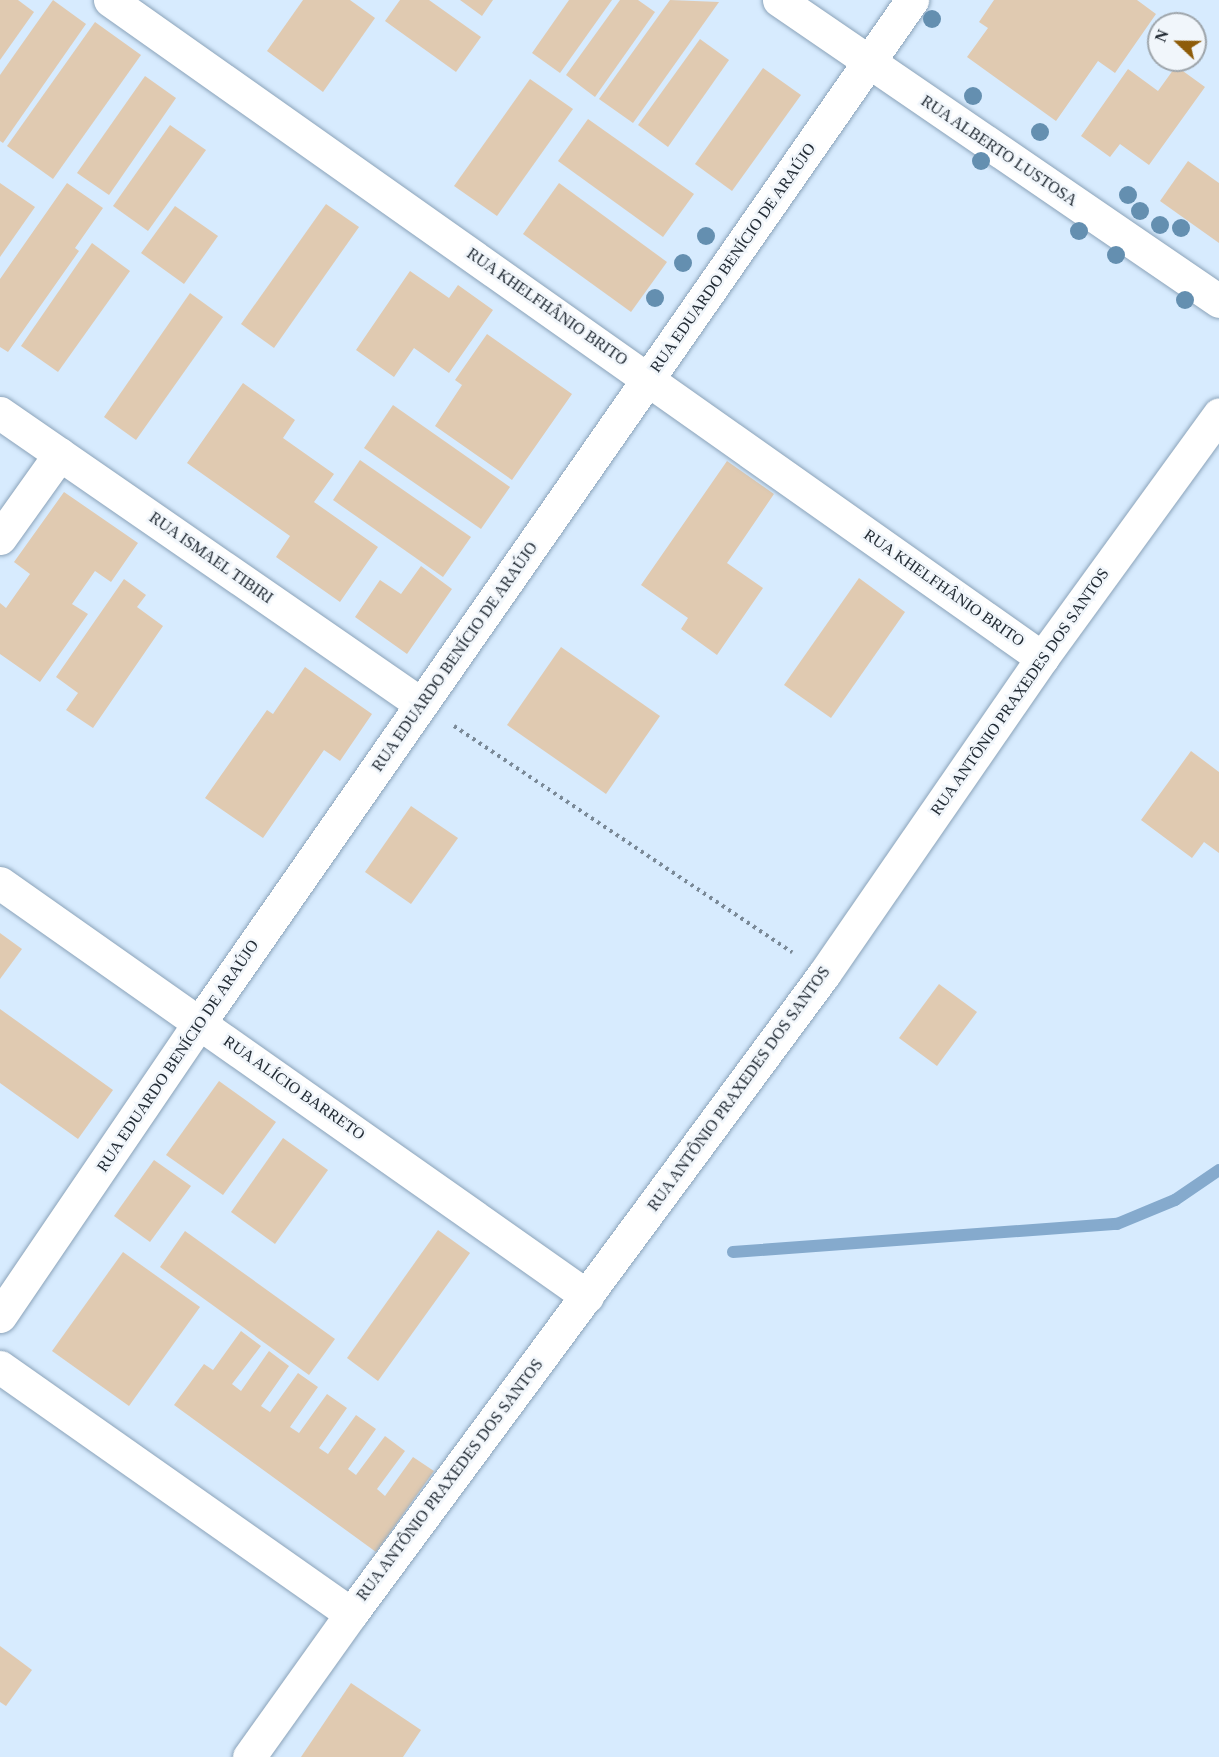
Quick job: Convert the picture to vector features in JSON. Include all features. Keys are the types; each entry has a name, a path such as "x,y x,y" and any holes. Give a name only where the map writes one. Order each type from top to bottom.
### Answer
{"street":[{"name":"RUA KHELFHÂNIO BRITO","path":"110,0 650,379 1042,658"},
{"name":"RUA ALBERTO LUSTOSA","path":"779,0 1219,302"},
{"name":"RUA EDUARDO BENÍCIO DE ARAÚJO","path":"0,1316 421,704 650,379 912,0"},
{"name":"RUA ISMAEL TIBIRI","path":"0,413 421,704"},
{"name":"RUA ANTÔNIO PRAXEDES DOS SANTOS","path":"249,1757 351,1614 824,974 1042,658 1219,414"},
{"path":"0,538 60,454"},
{"name":"RUA ALÍCIO BARRETO","path":"0,884 201,1022 587,1296"},
{"path":"0,1367 351,1614"}],"path":[{"path":"421,704 824,974"}],"building":[{"path":"0,0 18,0 34,12 0,60"},
{"path":"53,0 86,24 3,143 0,141 0,75"},
{"path":"303,0 350,0 375,18 323,92 267,51"},
{"path":"400,0 429,0 481,37 456,72 385,21"},
{"path":"460,0 493,0 482,16"},
{"path":"569,0 612,0 560,73 532,53"},
{"path":"620,0 638,0 655,12 595,97 566,75"},
{"path":"670,0 719,2 633,123 599,99"},
{"path":"994,0 1137,0 1153,12 1147,12 1147,27 1115,73 1098,61 1056,121 967,57 988,28 979,22"},
{"path":"95,22 141,55 53,179 7,146"},
{"path":"700,39 729,60 668,147 638,125"},
{"path":"763,68 801,95 732,191 695,164"},
{"path":"1128,69 1158,91 1172,72 1184,72 1205,87 1149,165 1120,144 1110,157 1081,136"},
{"path":"145,76 176,98 109,195 77,173"},
{"path":"530,79 573,109 497,216 454,186"},
{"path":"588,119 694,194 663,237 558,161"},
{"path":"170,125 206,150 148,231 113,206"},
{"path":"1188,161 1219,183 1219,243 1160,201"},
{"path":"0,183 35,207 0,257"},
{"path":"67,183 103,208 75,248 79,251 8,352 0,347 0,279"},
{"path":"559,183 667,262 631,312 523,234"},
{"path":"326,204 359,227 274,348 241,324"},
{"path":"175,206 218,236 184,284 141,253"},
{"path":"92,243 130,271 58,372 21,346"},
{"path":"410,271 449,298 458,285 493,310 449,373 414,348 394,377 356,350"},
{"path":"190,293 223,317 136,440 104,417"},
{"path":"487,334 572,394 512,480 435,426 462,385 455,380"},
{"path":"243,383 295,420 283,438 334,474 314,502 378,547 340,602 276,557 290,536 187,463"},
{"path":"393,405 510,487 481,529 364,448"},
{"path":"360,460 471,537 443,577 333,500"},
{"path":"727,461 774,494 727,563 763,588 717,655 681,629 688,618 641,585"},
{"path":"64,492 138,543 111,582 95,571 72,604 88,614 40,682 0,654 0,603 6,608 30,574 14,562"},
{"path":"421,566 452,589 407,654 355,617 380,580 401,594"},
{"path":"859,578 905,612 831,718 784,685"},
{"path":"124,579 146,595 137,607 163,626 93,728 66,710 78,693 56,677"},
{"path":"561,647 660,716 606,794 507,725"},
{"path":"305,667 372,714 340,761 324,750 263,838 205,798 267,710 273,714"},
{"path":"1191,751 1219,772 1219,853 1204,842 1192,858 1141,820"},
{"path":"411,806 458,838 411,904 365,872"},
{"path":"0,933 22,949 0,979"},
{"path":"939,984 977,1012 937,1066 899,1038"},
{"path":"0,1009 113,1090 78,1139 0,1083"},
{"path":"219,1081 276,1122 223,1195 166,1155"},
{"path":"283,1138 328,1170 275,1244 231,1212"},
{"path":"154,1160 191,1186 150,1242 114,1216"},
{"path":"438,1230 470,1253 378,1381 347,1358"},
{"path":"185,1231 335,1339 309,1375 160,1267"},
{"path":"123,1252 200,1307 129,1406 52,1351"},
{"path":"241,1331 261,1346 232,1384 241,1391 269,1351 289,1366 261,1406 270,1412 298,1373 318,1387 290,1427 299,1433 327,1394 347,1408 319,1448 328,1454 356,1415 376,1429 348,1469 356,1475 385,1436 405,1451 377,1489 385,1496 413,1457 434,1471 376,1552 174,1405 204,1364 213,1370"},
{"path":"0,1646 32,1670 6,1706 0,1702"},
{"path":"351,1683 421,1730 403,1757 301,1757"}],"waterway":[{"path":"733,1252 1117,1224 1175,1200 1219,1170"}]}
